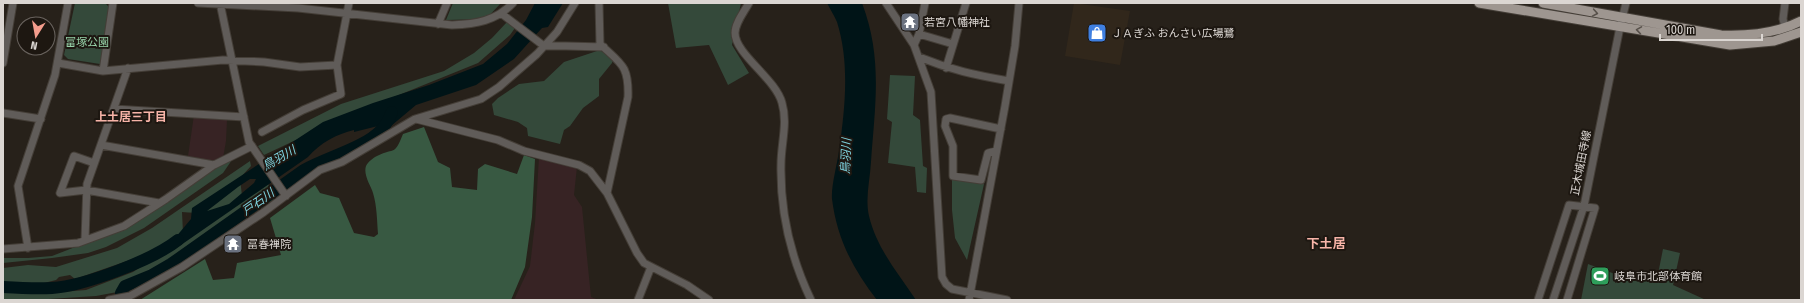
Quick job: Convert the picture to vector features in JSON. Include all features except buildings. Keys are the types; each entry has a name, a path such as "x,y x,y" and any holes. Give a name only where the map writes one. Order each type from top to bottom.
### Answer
{"main road":[{"path":"1480,3 1730,45 1774,41 1801,32"},
{"path":"1543,3 1580,6 1622,18 1721,35 1742,36 1764,33 1801,21"}],"street":[{"path":"3,63 13,3"},
{"path":"28,248 18,186 58,63 68,3"},
{"path":"103,71 113,3"},
{"path":"198,3 298,8 346,15 438,24 469,24 504,16 513,3"},
{"path":"262,132 303,110 341,94 337,65 349,3"},
{"path":"438,24 447,3"},
{"path":"112,299 127,296 189,263 220,243 320,170 342,162 415,119 481,99 499,87 544,46 557,32 575,3"},
{"path":"599,3 600,44 617,58 628,80 628,97 607,193"},
{"path":"749,3 737,23 735,33 737,42 742,50 777,91 782,103 784,120 781,164 783,204 791,246 801,279 811,300"},
{"path":"886,3 914,45 931,92 942,277 946,284 952,289 970,297 1007,300"},
{"path":"914,45 919,34 925,3"},
{"path":"946,68 966,3"},
{"path":"970,297 1001,129 1020,3"},
{"name":"正木城田寺線","path":"1553,300 1584,206 1626,3"},
{"path":"1785,3 1783,19 1785,27"},
{"path":"220,4 249,142 284,195"},
{"path":"504,16 544,46 604,47"},
{"path":"919,34 953,44"},
{"path":"919,57 963,73 1009,81"},
{"path":"58,63 103,71 232,60 264,62 300,67 337,65"},
{"path":"85,239 86,190 94,163 128,68"},
{"path":"114,110 244,117"},
{"path":"3,113 41,119"},
{"path":"996,151 988,153 981,180 953,176 953,146 945,126 946,119 950,118 1001,129"},
{"path":"415,119 498,140 524,151 579,165 590,171 607,193 637,253 644,263 687,285 709,300"},
{"path":"101,145 214,165"},
{"path":"3,250 78,243 85,239 124,226 214,165 253,148"},
{"path":"94,163 74,156 60,193 86,190 159,203"},
{"path":"1538,300 1568,205 1595,208 1567,300"},
{"path":"638,300 651,266"}],"shaded area":[{"name":"ＪＡぎふ おんさい広場鷺","path":"1074,3 1130,11 1120,65 1065,56"},
{"path":"194,115 227,120 226,141 223,158 213,161 188,156"},
{"path":"539,157 577,167 574,195 582,207 591,297 599,300 514,300 530,266 535,223"}],"green space":[{"name":"富塚公園","path":"75,3 105,3 111,9 105,60 100,64 68,59 64,55"},
{"path":"453,3 501,3 486,19 446,20"},
{"path":"668,3 741,3 732,45 749,73 728,85 709,45 676,48"},
{"path":"507,22 515,28 510,35 478,63 347,116 264,155 258,146 341,104 444,71 474,53 492,38"},
{"path":"600,50 613,60 599,79 599,96 583,108 570,126 564,130 560,144 528,136 527,128 518,122 494,115 492,104 498,98 519,84 544,81 564,62"},
{"path":"890,75 915,76 913,115 920,120 923,166 927,168 926,193 917,192 915,167 888,163 892,122 887,119"},
{"path":"424,127 438,162 450,168 452,187 477,190 478,169 485,164 517,174 524,155 535,159 532,217 525,267 511,300 140,300 205,259 213,280 234,278 237,263 281,255 270,218 315,185 320,193 339,198 354,233 374,237 378,234 376,208 373,193 366,177 366,166 375,157 394,150 403,134"},
{"path":"234,157 223,173 144,228 106,247 88,253 3,263 3,258 52,256 101,237 221,163"},
{"path":"250,161 251,166 240,178 242,196 226,207 214,212 182,212 183,233 150,253 75,279 70,275 24,288 3,283 3,268 28,265 56,267 117,248 152,228"},
{"path":"952,178 984,184 967,260 955,238 952,210"},
{"path":"268,184 277,197 183,260 128,290 96,296 33,300 3,300 3,286 38,294 86,290 133,272"},
{"name":"岐阜市北部体育館","path":"1663,249 1680,253 1673,285 1706,300 1581,300 1588,264 1615,274 1615,283 1636,278 1657,279"}],"water":[{"path":"535,3 563,3 548,27 542,28 514,59 476,85 416,105 391,126 382,125 354,132 354,130 329,140 318,147 308,157 181,245 164,251 191,219 192,208 323,122 373,103 429,85 483,64 507,44 526,20","holes":["250,179 256,179 254,183 229,204 207,211"]},
{"path":"827,3 862,3 869,23 873,43 876,82 868,196 869,216 877,239 883,250 916,300 877,300 847,253 834,214 832,194 843,119 845,70 844,54 837,22"}],"waterway":[{"name":"戸石川","path":"122,300 121,293 125,286 152,275 171,264 304,170 365,142 383,128 392,112"},
{"name":"鳥羽川","path":"3,287 52,288 82,282 118,271 152,256 178,240"}],"place":[{"name":"若宮八幡神社","path":"910,22"},
{"name":"ＪＡぎふ おんさい広場鷺","path":"1097,33"},
{"name":"冨春禅院","path":"233,244"},
{"name":"岐阜市北部体育館","path":"1600,276"}],"district":[{"name":"上土居三丁目","path":"131,117"},
{"name":"下土居","path":"1326,243"}]}
